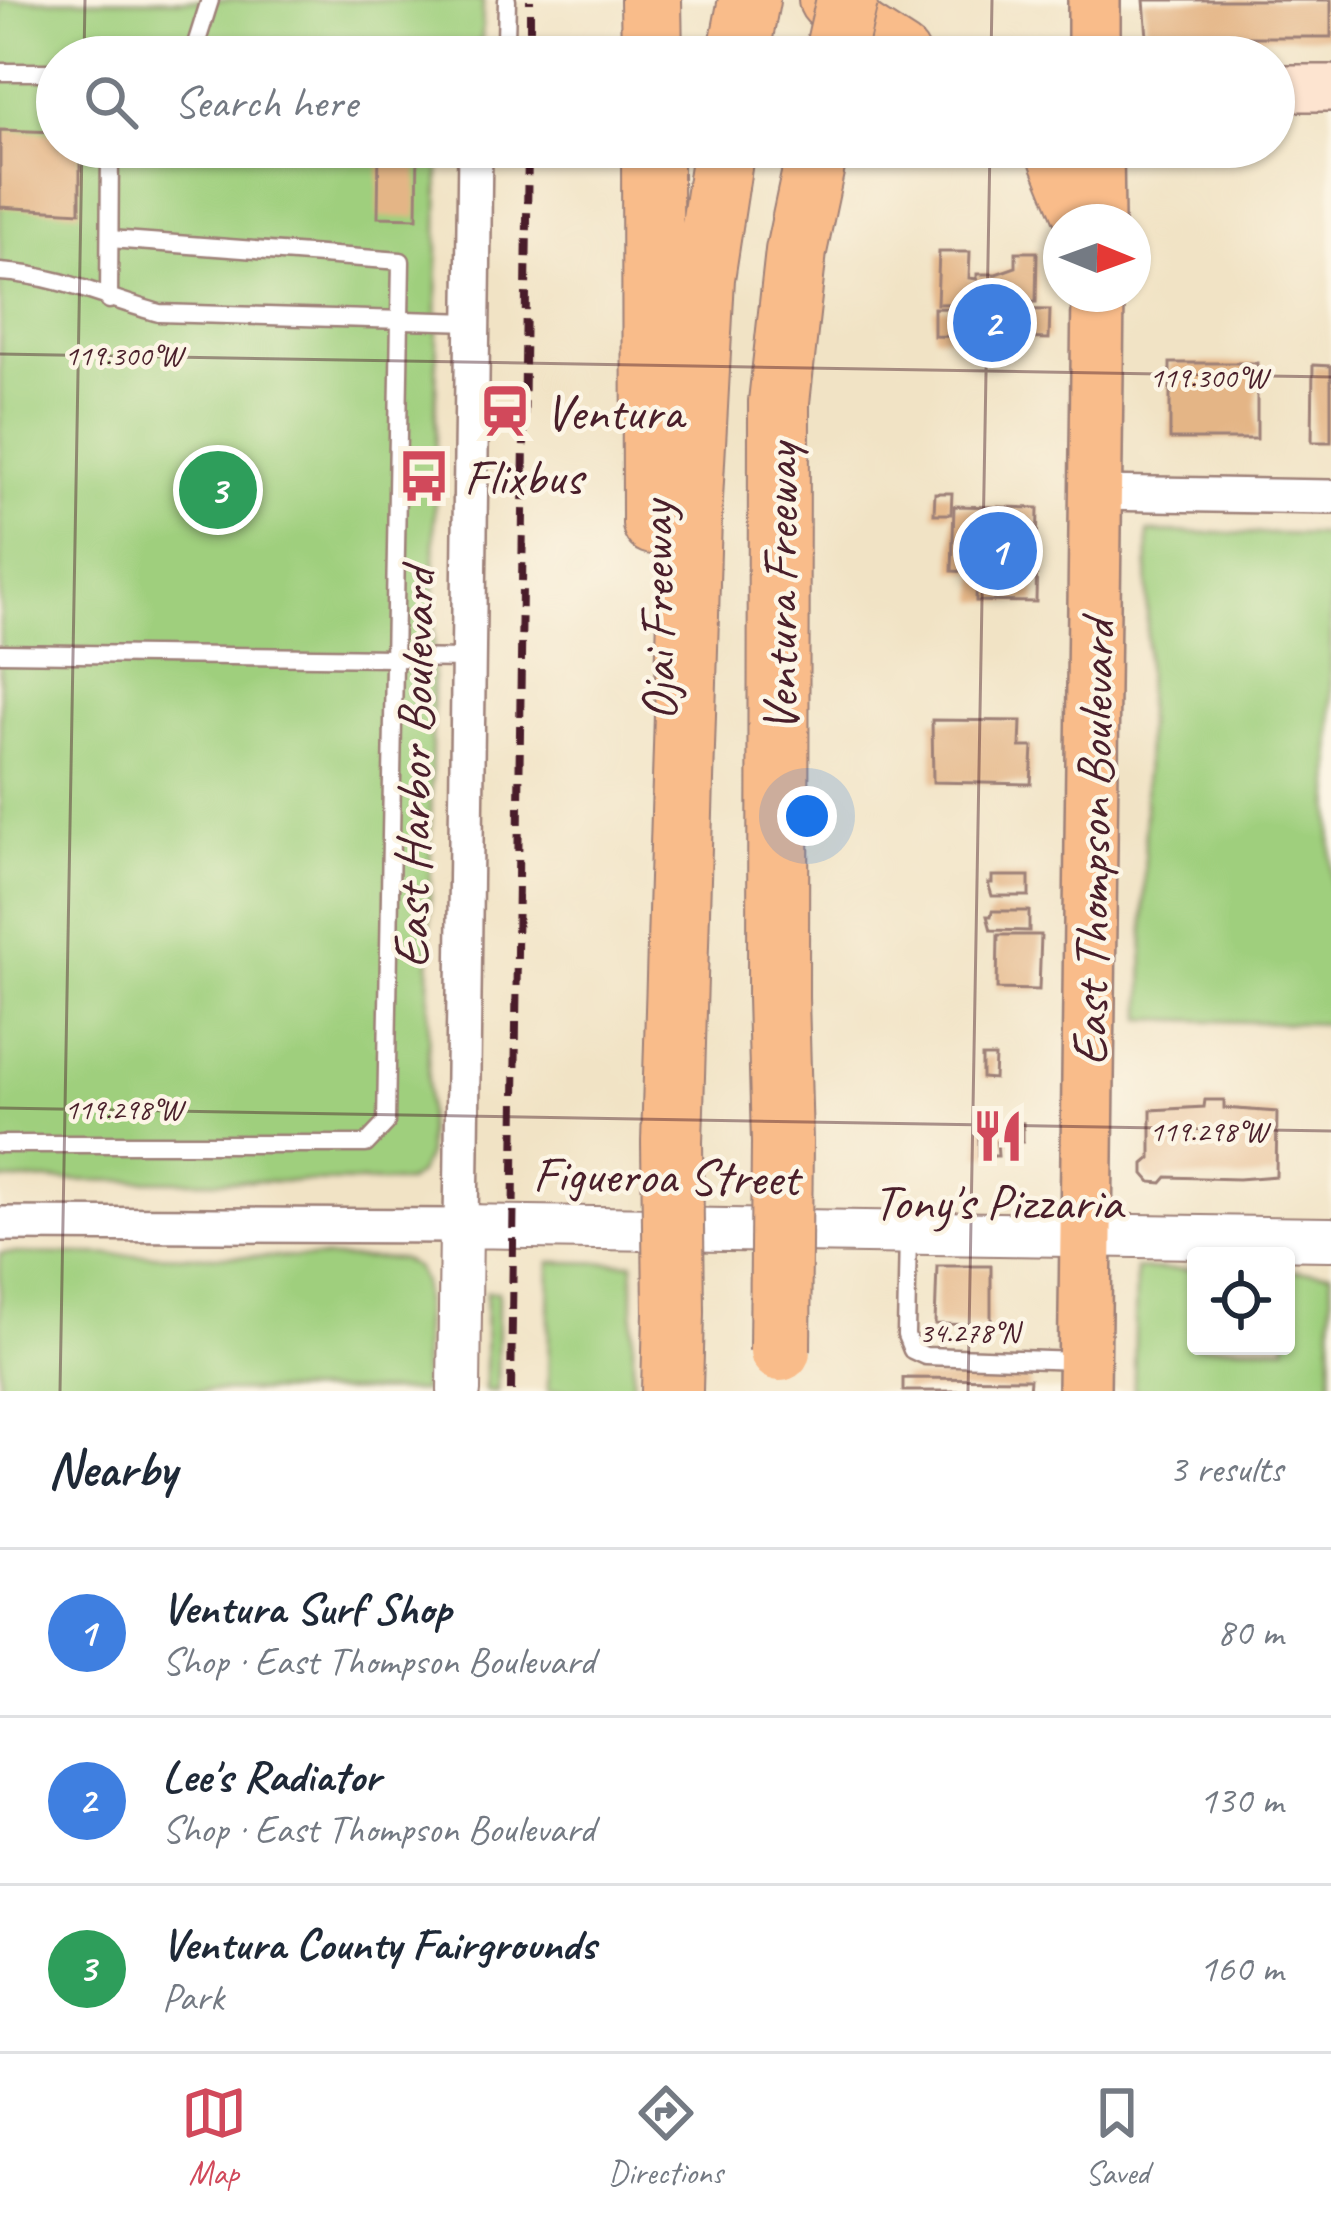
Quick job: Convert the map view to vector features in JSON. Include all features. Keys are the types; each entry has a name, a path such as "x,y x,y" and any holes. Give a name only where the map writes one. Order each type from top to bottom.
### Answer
{"highway":[{"path":"651,0 652,36"},
{"path":"830,0 867,36"},
{"path":"839,36 848,0"},
{"name":"Ojai Freeway","path":"652,168 653,644 677,1075"},
{"name":"Ventura Freeway","path":"673,1391 672,1142 691,518 704,278 721,168"},
{"name":"Ventura Freeway","path":"778,1371 782,1142 779,402 796,251 814,168"},
{"path":"1065,168 1080,204"}],"main road":[{"path":"1094,0 1094,36"},
{"path":"1295,88 1331,88"},
{"path":"1097,168 1097,204"},
{"name":"East Thompson Boulevard","path":"1085,1376 1098,312"}],"street":[{"name":"East Harbor Boulevard","path":"459,1391 475,168"},
{"path":"1097,493 1331,497"},
{"name":"Figueroa Street","path":"0,1224 1331,1238"}],"lane":[{"path":"199,36 210,0"},
{"path":"506,0 506,36"},
{"path":"0,71 36,72"},
{"path":"109,300 110,168"},
{"path":"0,1144 366,1144 386,1124 401,261 110,239"},
{"path":"0,272 81,285 109,300 158,313 473,322"},
{"path":"0,653 468,659"},
{"path":"908,1233 907,1335 912,1350 925,1356 1085,1376"}],"green space":[{"path":"0,0 483,0 482,36 36,36 36,168 439,168 427,1154 418,1174 407,1182 0,1180"},
{"path":"1148,532 1331,535 1331,1024 1143,1019"},
{"path":"0,1253 401,1259 416,1268 423,1282 423,1391 0,1391"},
{"path":"550,1262 633,1263 633,1391 548,1391"},
{"path":"1136,1269 1187,1270 1187,1355 1295,1355 1295,1271 1331,1272 1331,1391 1134,1391"},
{"path":"486,1292 498,1292 497,1391 485,1391"}],"building":[{"path":"1144,0 1331,0 1331,37 1147,36"},
{"path":"0,130 36,131 36,168 80,168 80,212 0,207"},
{"path":"379,168 418,168 417,218 378,217"},
{"path":"939,252 970,252 969,278 977,279 977,274 1016,267 1016,252 1037,252 1036,302 937,304"},
{"path":"934,308 1050,312 1049,339 934,336"},
{"path":"1170,363 1257,363 1257,439 1170,439"},
{"path":"1313,365 1331,366 1331,442 1312,442"},
{"path":"935,493 952,493 951,514 934,514"},
{"path":"954,506 1038,508 1036,602 976,601 977,572 952,571"},
{"path":"932,720 1021,721 1020,747 1033,747 1031,784 933,782"},
{"path":"992,876 1029,876 1029,896 992,896 988,883"},
{"path":"992,911 1029,911 1029,931 991,930 987,916"},
{"path":"998,935 1041,935 1039,990 997,989"},
{"path":"982,1057 995,1057 994,1079 982,1078"},
{"path":"1205,1100 1224,1100 1224,1108 1277,1112 1276,1176 1167,1177 1162,1183 1151,1182 1144,1174 1144,1164 1151,1158 1151,1110 1204,1107"},
{"path":"989,1121 1023,1123 1023,1142 997,1142 998,1156 979,1156 979,1125 989,1125"},
{"path":"937,1266 991,1266 991,1325 935,1324"},
{"path":"903,1378 1030,1379 1029,1391 903,1391"}],"railway":[{"path":"530,0 530,36"},
{"path":"511,1391 528,168"}],"place":[{"name":"Lee's Radiator","path":"992,323"},
{"name":"Ventura","path":"505,411"},
{"name":"Flixbus","path":"424,476"},
{"name":"Ventura County Fairgrounds","path":"218,490"},
{"name":"Ventura Surf Shop","path":"998,551"},
{"name":"Tony's Pizzaria","path":"998,1136"}]}
